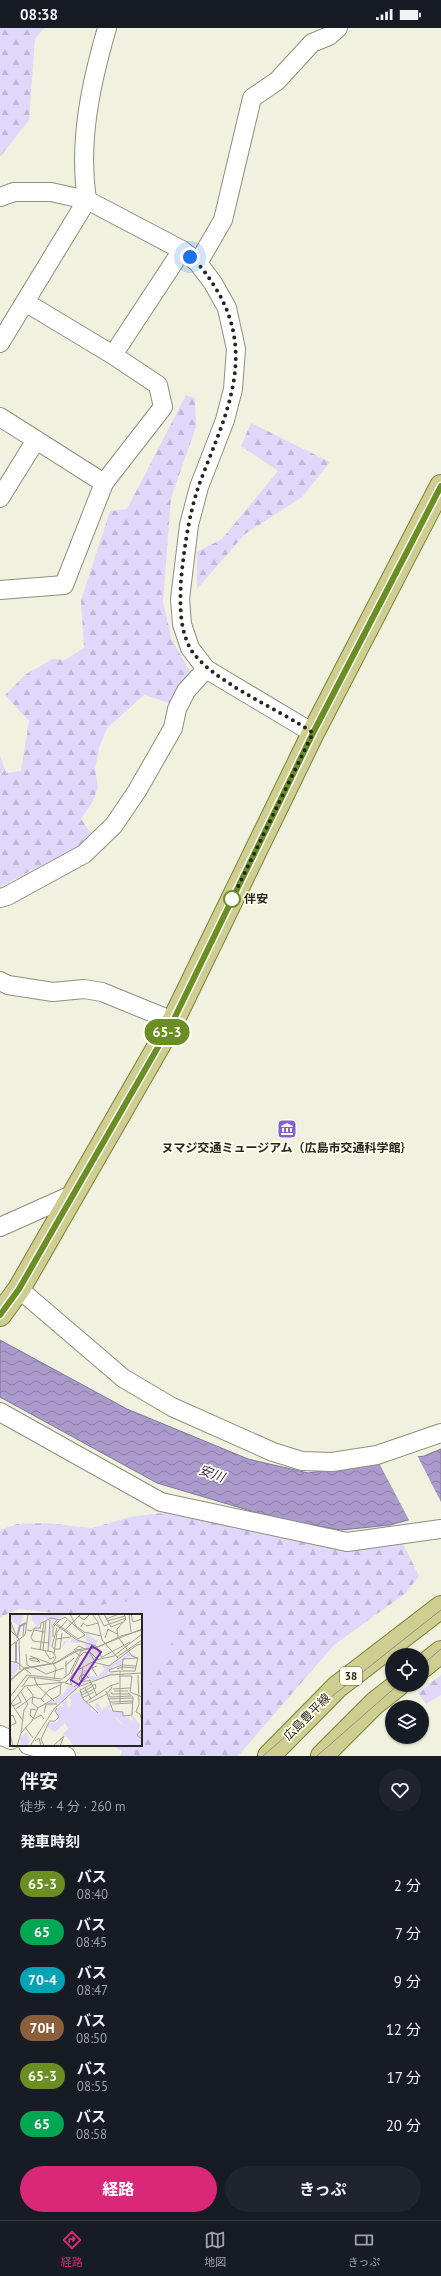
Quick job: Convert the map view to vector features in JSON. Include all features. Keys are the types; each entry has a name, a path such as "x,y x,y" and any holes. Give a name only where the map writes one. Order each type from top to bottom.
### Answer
{"main road":[{"path":"0,1315 19,1289 173,1021 313,733 441,486"},
{"name":"広島豊平線","path":"269,1756 337,1687 441,1607"},
{"path":"429,1661 441,1652"},
{"path":"322,1756 375,1702 389,1692"}],"street":[{"path":"0,343 87,200 83,173 87,124 93,78 107,28"},
{"path":"198,263 223,220 252,98 277,81 312,43 329,36 338,28"},
{"path":"0,197 14,192 51,192 87,200 182,250 198,263 227,308 236,349 233,389 225,420 199,486 189,525 182,569 180,599 182,624 190,648 206,669 313,733"},
{"path":"113,355 182,250"},
{"path":"0,590 64,585 104,483 163,407 158,385 113,355 25,302"},
{"path":"0,417 104,483"},
{"path":"0,498 36,440"},
{"path":"0,898 7,896 84,854 114,825 137,791 173,728 177,709 186,691 206,669"},
{"path":"0,981 8,986 53,992 84,989 102,992 173,1021"},
{"path":"0,1227 74,1194"},
{"path":"19,1289 123,1378 172,1407 273,1452 302,1461 332,1462 377,1455 441,1433"},
{"path":"0,1412 161,1502 347,1542 441,1529"},
{"path":"0,1735 10,1740"},
{"path":"31,1746 66,1756"}],"green space":[{"path":"0,28 44,28 35,39 29,120 0,157"},
{"path":"186,395 195,398 196,427 171,498 163,602 172,640 192,675 173,704 144,695 107,728 99,748 95,769 98,787 93,801 81,819 91,833 77,847 0,887 0,755 6,773 21,771 29,721 5,695 26,674 53,659 65,660 84,648 81,600 110,511 127,509"},
{"path":"251,423 330,462 302,497 245,534 197,589 197,552 222,539 278,471 241,446"},
{"path":"170,1512 402,1542 419,1576 406,1593 334,1645 238,1756 120,1756 122,1751 113,1746 142,1746 142,1614 63,1614 19,1609 0,1617 0,1530 17,1524 45,1523 92,1528 130,1517"},
{"path":"156,1598 173,1609 173,1640 142,1701 142,1614 81,1614 81,1607"},
{"path":"441,1675 441,1695 429,1702 429,1700 423,1700 418,1693 429,1692 429,1684"}],"water":[{"name":"安川","path":"0,1340 127,1409 248,1459 308,1473 424,1456 441,1449 441,1511 390,1525 341,1530 278,1519 157,1483 0,1397"}],"pier":[{"path":"417,1455 441,1502 441,1513 410,1522 378,1461"}],"tram line":[{"path":"263,1756 331,1697 441,1610"},
{"path":"429,1659 441,1649"},
{"path":"317,1756 390,1692"}],"bus line":[{"name":"65-3","path":"0,1315 19,1289 173,1021 313,733 441,486"}],"place":[{"name":"伴安","path":"232,899"},
{"name":"ヌマジ交通ミュージアム（広島市交通科学館｝","path":"287,1129"}],"route":[{"path":"190,257 198,263 227,308 236,349 233,389 225,420 199,486 189,525 182,569 180,599 182,624 190,648 206,669 313,733 232,899"}]}
